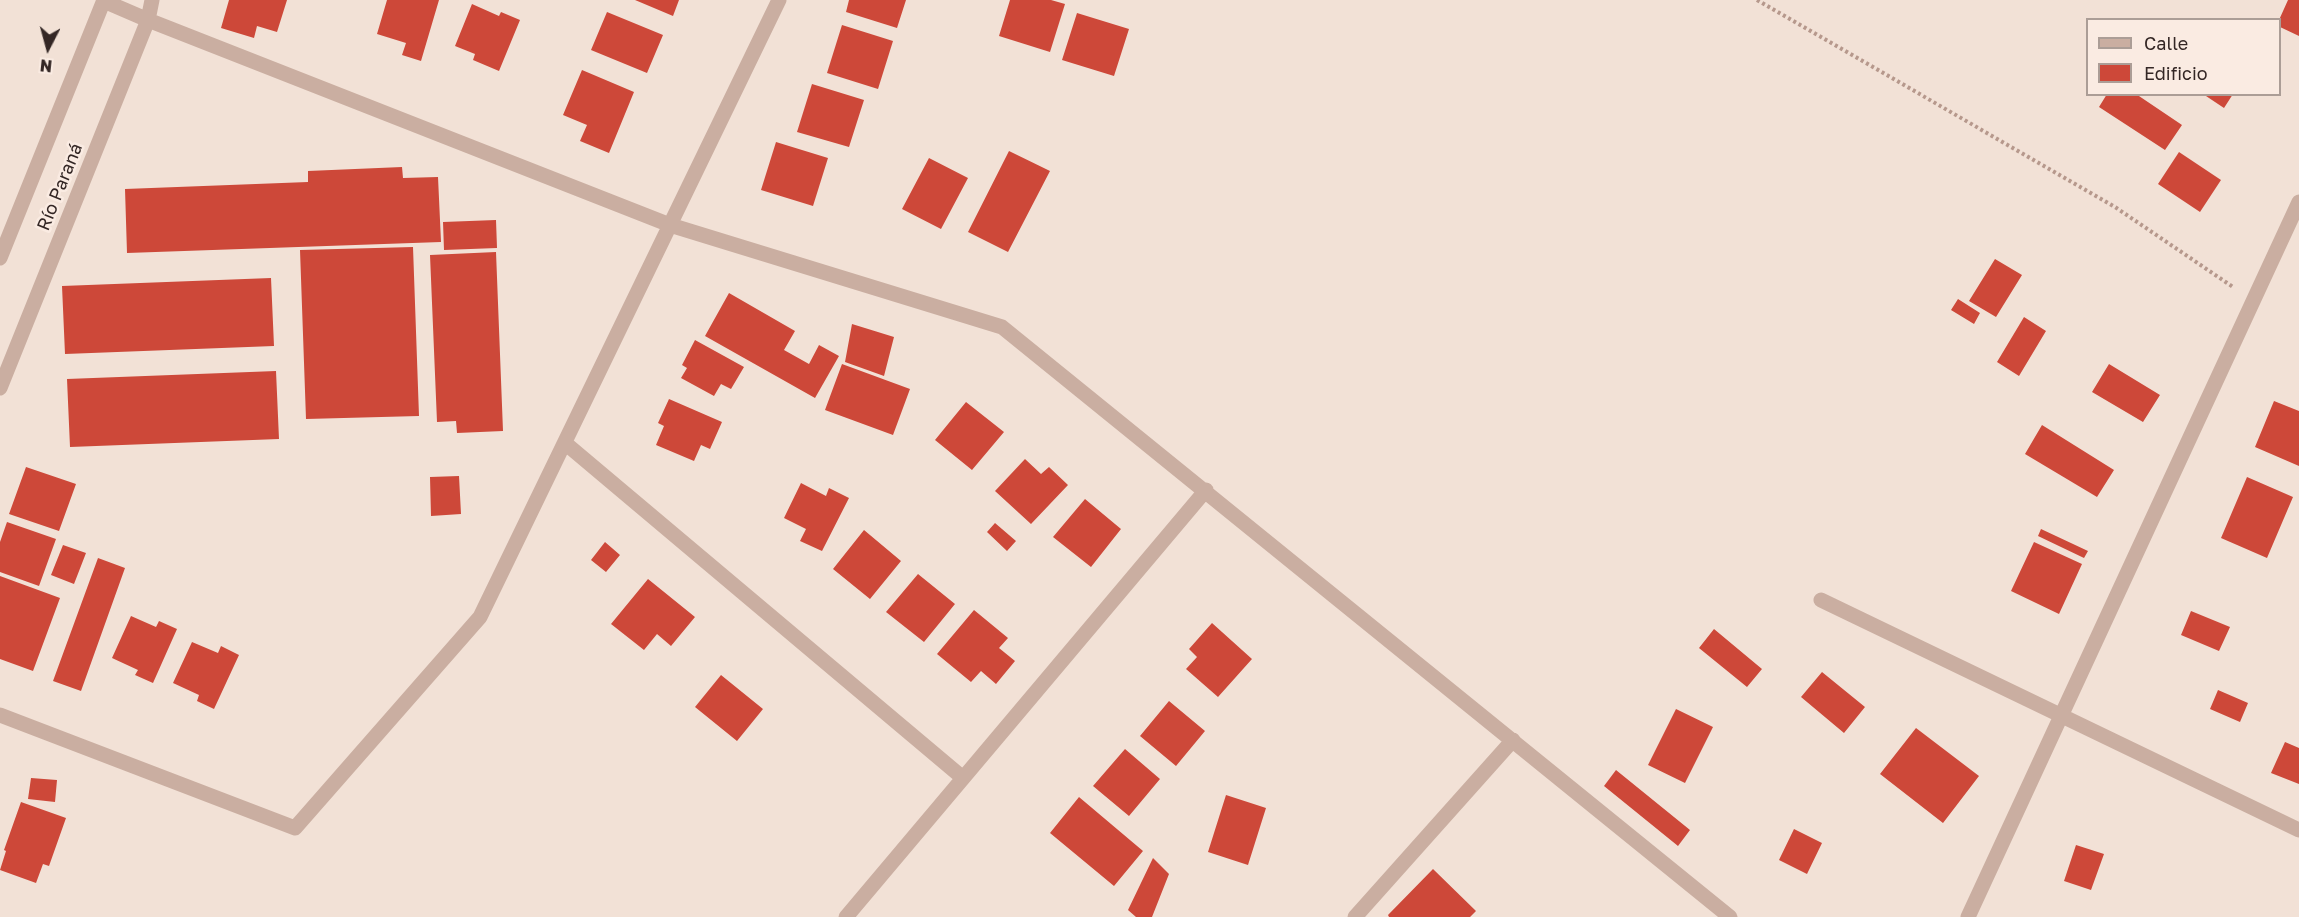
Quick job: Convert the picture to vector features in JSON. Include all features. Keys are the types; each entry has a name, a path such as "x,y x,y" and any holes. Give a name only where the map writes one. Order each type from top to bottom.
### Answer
{"street":[{"name":"Río Paraná","path":"0,258 104,0"},
{"path":"104,0 148,20 670,225 1002,327 1206,490 1730,917"},
{"name":"Río Paraná","path":"0,388 148,20 152,0"},
{"path":"0,715 295,828 480,617 779,0"},
{"path":"1968,917 2299,201"},
{"path":"565,443 963,778"},
{"path":"851,915 963,778 1206,490"},
{"path":"1821,600 2299,830"},
{"path":"1355,917 1513,740"}],"path":[{"path":"1757,0 2115,207 2253,300"}],"building":[{"path":"229,0 287,0 277,32 257,26 254,38 221,28"},
{"path":"387,0 439,0 421,61 402,55 406,43 377,34"},
{"path":"635,0 679,0 673,16"},
{"path":"849,0 906,0 897,28 846,12"},
{"path":"1010,0 1051,0 1065,4 1050,52 999,36"},
{"path":"2288,0 2299,0 2299,36 2281,27 2280,18"},
{"path":"472,4 499,16 501,12 520,20 499,71 473,60 475,54 455,46"},
{"path":"607,12 663,35 647,73 591,50"},
{"path":"1077,13 1129,29 1114,76 1062,60"},
{"path":"842,25 893,41 878,89 827,73"},
{"path":"582,70 634,92 609,153 580,141 587,125 563,115"},
{"path":"812,84 864,100 849,147 797,132"},
{"path":"2106,96 2139,96 2182,125 2165,150 2099,107"},
{"path":"2206,96 2232,96 2224,108"},
{"path":"776,142 828,158 813,206 761,190"},
{"path":"1009,151 1050,171 1008,252 968,232"},
{"path":"2179,152 2221,180 2200,212 2158,184"},
{"path":"929,158 968,178 941,229 902,209"},
{"path":"402,167 403,178 438,177 441,242 127,253 125,189 308,182 308,171"},
{"path":"496,220 497,248 444,250 443,222"},
{"path":"413,247 419,416 306,419 300,250"},
{"path":"496,252 503,431 457,433 456,421 437,422 430,255"},
{"path":"1995,259 2022,275 1996,317 1969,301"},
{"path":"271,278 274,346 65,354 62,286"},
{"path":"729,293 795,331 784,350 809,364 819,345 839,356 815,398 705,336"},
{"path":"1958,299 1980,313 1974,324 1951,310"},
{"path":"2024,317 2046,331 2019,376 1997,362"},
{"path":"852,324 894,337 884,376 845,362"},
{"path":"695,340 744,367 731,389 721,384 714,396 681,378 687,368 682,365"},
{"path":"842,364 910,389 893,435 825,410"},
{"path":"2109,364 2160,395 2143,422 2092,392"},
{"path":"276,371 279,439 70,447 67,379"},
{"path":"669,399 722,422 710,449 701,445 694,461 656,445 664,426 658,423"},
{"path":"2274,401 2299,411 2299,466 2255,447"},
{"path":"966,402 1004,432 972,470 935,440"},
{"path":"2042,425 2114,470 2097,497 2025,454"},
{"path":"1025,459 1041,474 1049,467 1068,485 1031,524 995,491"},
{"path":"26,467 76,484 59,531 9,514"},
{"path":"459,476 461,514 431,516 430,477"},
{"path":"2247,477 2293,497 2267,558 2221,538"},
{"path":"801,483 826,496 829,488 849,498 822,551 800,541 806,529 784,518"},
{"path":"1085,499 1121,529 1091,567 1053,537"},
{"path":"7,522 56,539 39,586 0,572 0,542"},
{"path":"995,523 1016,541 1007,551 987,532"},
{"path":"2041,529 2088,551 2084,558 2038,536"},
{"path":"864,530 901,561 870,599 833,569"},
{"path":"605,542 620,555 606,572 591,560"},
{"path":"2034,542 2082,564 2059,614 2011,591"},
{"path":"63,545 86,553 74,584 51,575"},
{"path":"98,558 125,568 81,691 53,681"},
{"path":"918,574 955,604 924,642 886,612"},
{"path":"0,576 60,598 33,671 0,659"},
{"path":"648,579 695,617 671,646 657,634 644,650 611,624"},
{"path":"974,610 1008,638 999,648 1015,661 996,684 981,671 971,682 937,654"},
{"path":"2191,611 2230,627 2219,651 2181,635"},
{"path":"131,616 156,627 159,621 177,629 153,683 135,675 138,670 112,658"},
{"path":"1212,623 1252,659 1218,697 1186,669 1197,657 1189,649"},
{"path":"1714,629 1762,669 1747,687 1699,648"},
{"path":"192,642 218,653 221,646 239,655 214,709 197,701 199,695 173,683"},
{"path":"1822,672 1865,707 1844,733 1801,697"},
{"path":"721,675 763,709 737,741 695,707"},
{"path":"2218,690 2248,703 2240,722 2210,709"},
{"path":"1169,701 1205,731 1176,766 1140,736"},
{"path":"1676,709 1713,727 1685,783 1648,765"},
{"path":"1916,728 1979,776 1943,823 1880,774"},
{"path":"2285,742 2299,748 2299,784 2271,773"},
{"path":"1125,749 1160,779 1129,816 1093,786"},
{"path":"1616,770 1690,830 1678,846 1604,786"},
{"path":"31,778 57,780 55,802 28,799"},
{"path":"1226,795 1266,808 1248,865 1208,852"},
{"path":"1079,797 1143,851 1114,886 1050,833"},
{"path":"21,802 66,818 49,866 43,864 36,883 0,870 6,851 4,850"},
{"path":"1794,829 1822,843 1807,874 1779,860"},
{"path":"2076,845 2104,854 2091,890 2064,881"},
{"path":"1153,858 1169,874 1152,917 1136,917 1128,910"},
{"path":"1433,869 1476,911 1470,917 1389,917 1388,915"}]}
